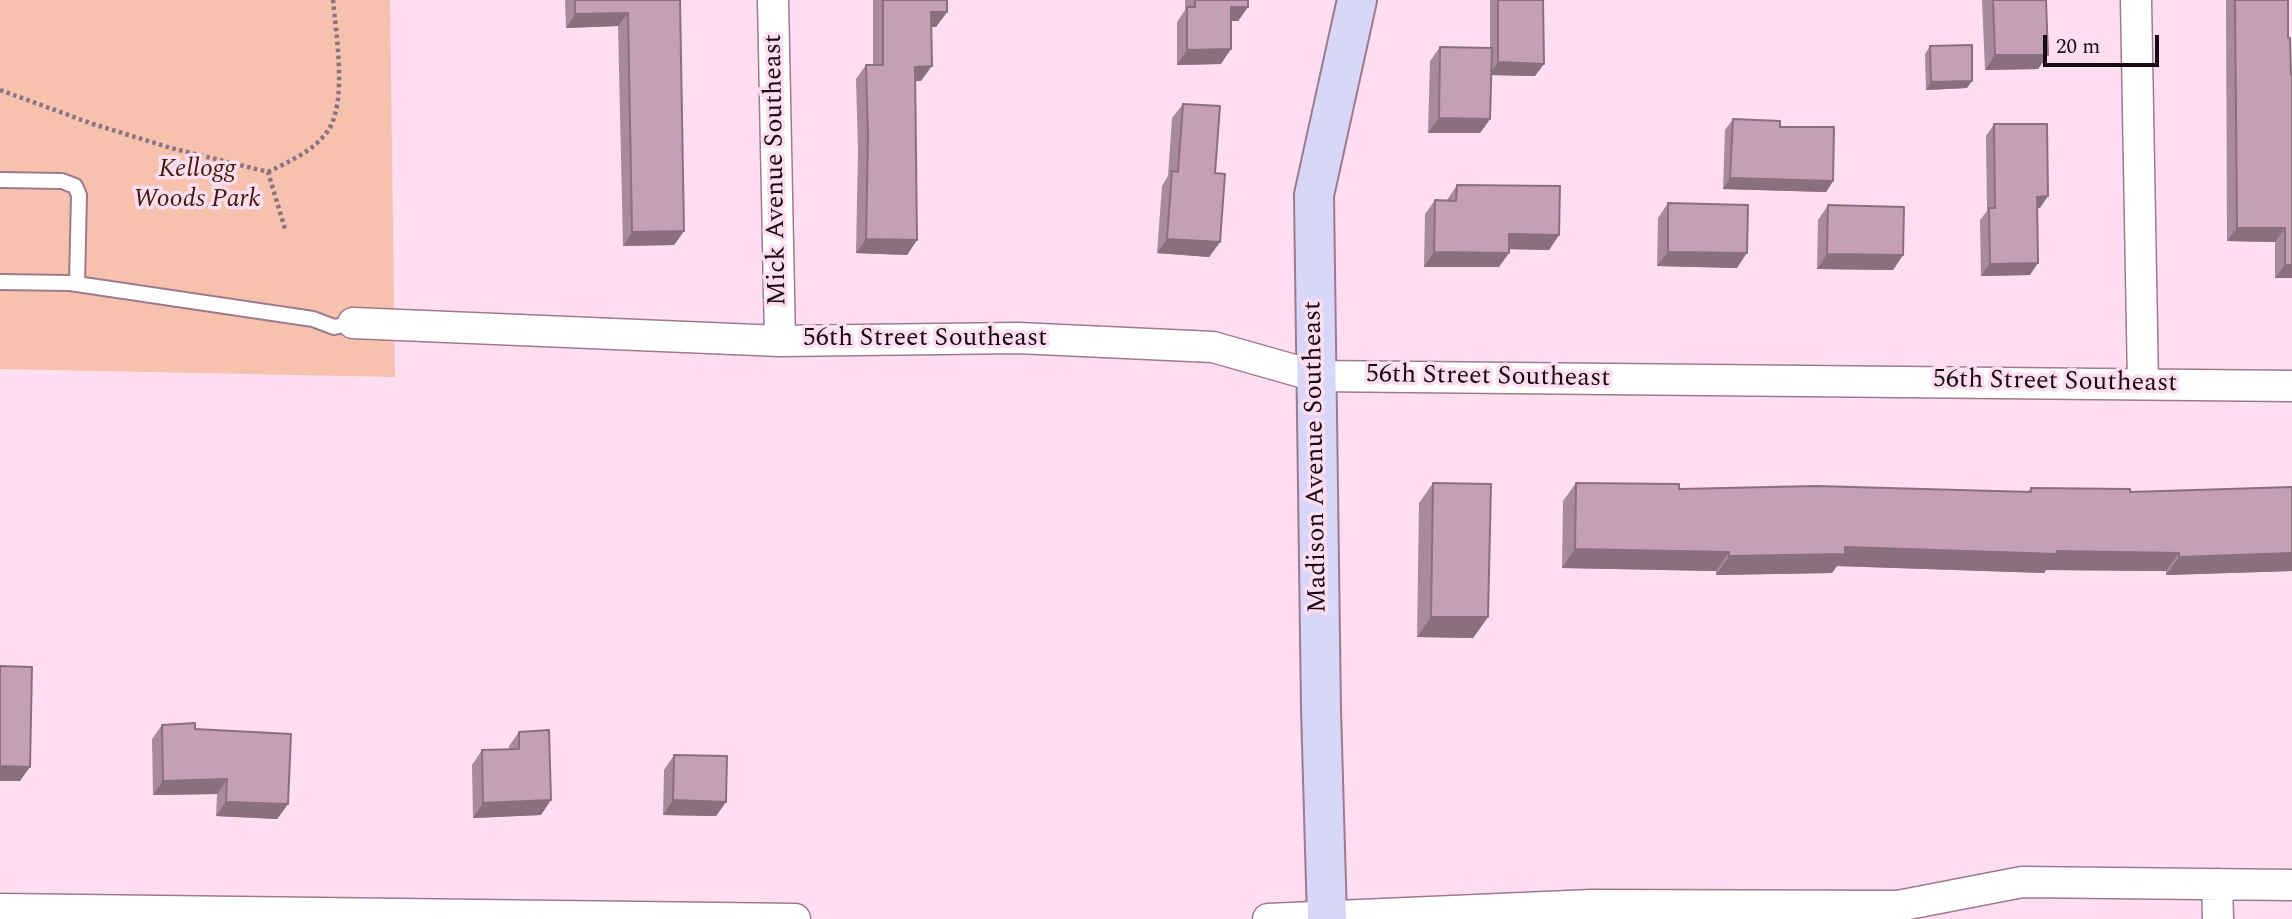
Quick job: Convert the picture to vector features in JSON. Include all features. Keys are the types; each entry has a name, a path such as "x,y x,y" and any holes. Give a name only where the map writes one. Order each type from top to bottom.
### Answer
{"street":[{"name":"Mick Avenue Southeast","path":"773,0 780,341"},
{"name":"Madison Avenue Southeast","path":"1327,917 1315,376 1314,195 1357,0"},
{"path":"2136,0 2143,384"},
{"name":"56th Street Southeast","path":"352,323 780,341 1018,338 1213,347 1315,376 2292,386"},
{"path":"1268,919 1592,905 1898,913 2022,882 2292,885"},
{"path":"2217,884 2218,919"},
{"path":"0,909 795,919"}],"lane":[{"path":"0,180 62,181 75,186 79,195 77,284"},
{"path":"0,282 77,284 313,319 334,327 352,323"}],"path":[{"path":"0,90 158,144 268,172 303,155 329,128 340,89 333,0"},
{"path":"268,172 285,229"}],"green space":[{"name":"Kellogg Woods Park","path":"0,0 390,0 395,377 0,369"}],"building":[{"path":"575,0 680,0 684,231 632,232 628,13 575,14"},
{"path":"883,0 947,0 947,12 931,12 932,66 915,67 917,240 866,239 866,65 883,65"},
{"path":"1195,0 1248,0 1248,7 1231,7 1231,49 1187,50 1187,7 1195,7"},
{"path":"1498,0 1543,0 1544,64 1498,62"},
{"path":"1993,0 2046,0 2048,55 1995,55"},
{"path":"2235,0 2288,0 2292,75 2292,265 2285,265 2285,228 2237,228"},
{"path":"1972,45 1972,81 1931,82 1930,46"},
{"path":"1440,47 1492,48 1490,119 1439,118"},
{"path":"1183,104 1220,106 1215,173 1225,174 1220,242 1167,239 1172,171 1178,172"},
{"path":"1733,119 1780,121 1780,127 1834,127 1833,181 1730,178"},
{"path":"1994,124 2047,124 2048,196 2037,197 2038,263 1990,264 1989,208 1995,208"},
{"path":"1457,185 1560,186 1559,235 1509,234 1509,253 1434,252 1435,200 1456,201"},
{"path":"1668,203 1748,205 1747,253 1668,252"},
{"path":"1828,205 1904,207 1903,255 1827,254"},
{"path":"1433,483 1491,484 1488,617 1431,617"},
{"path":"1576,483 1679,484 1679,489 1816,486 2031,492 2031,488 2130,489 2130,492 2292,487 2292,553 2179,557 2179,553 2057,551 2057,554 1845,547 1845,554 1729,556 1729,552 1575,549"},
{"path":"0,666 32,667 30,767 0,766"},
{"path":"195,723 195,729 291,734 288,804 226,802 227,779 163,781 162,725"},
{"path":"549,730 551,800 483,803 482,750 519,749 519,732"},
{"path":"674,755 727,756 726,802 673,800"}]}
